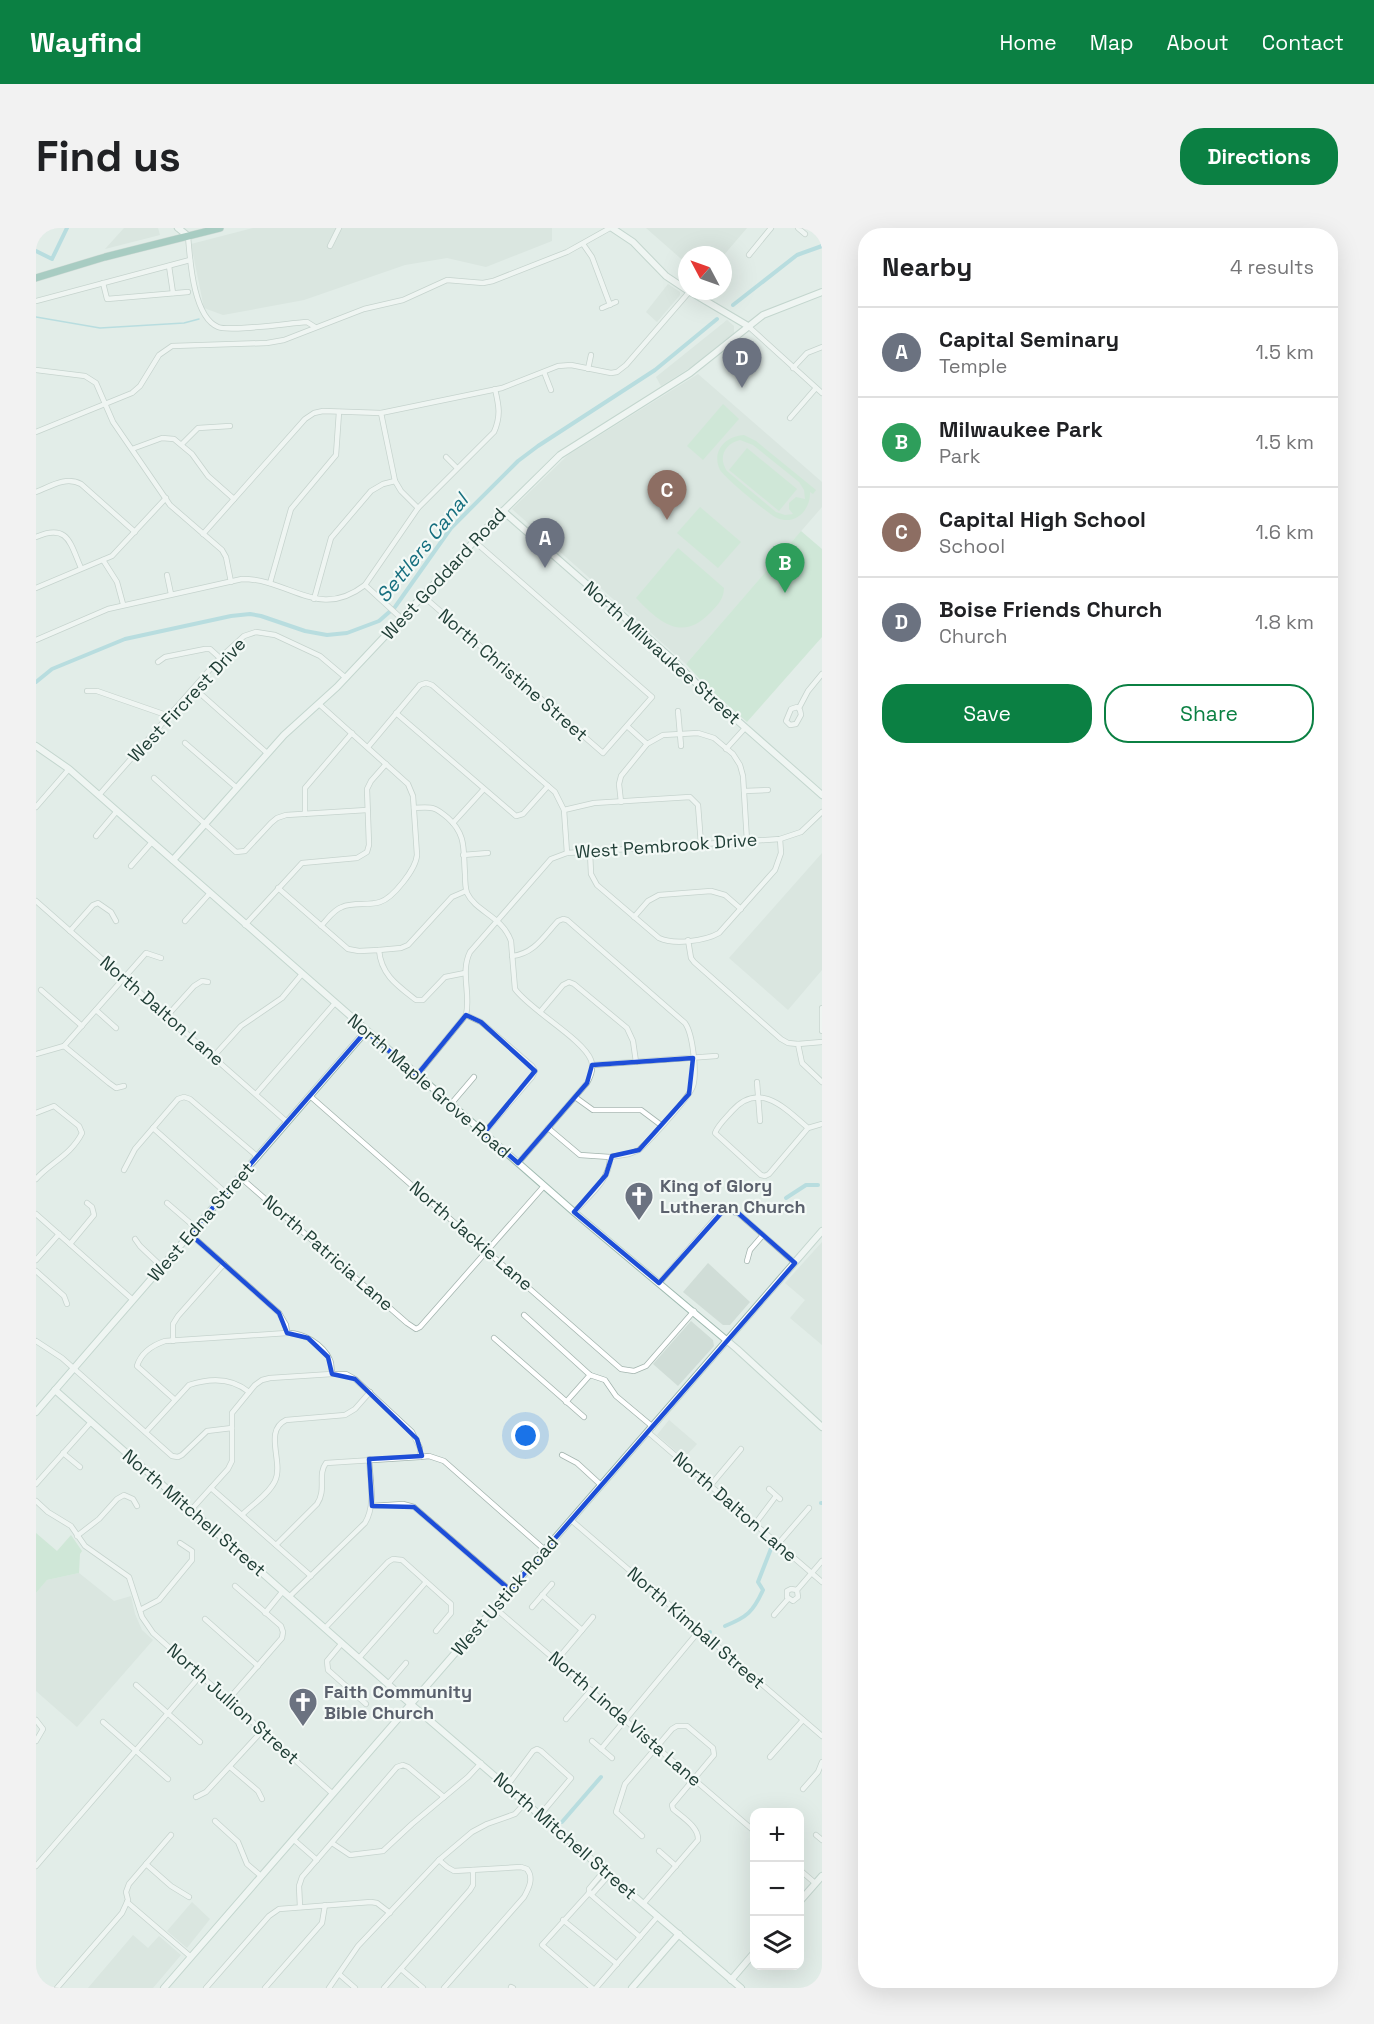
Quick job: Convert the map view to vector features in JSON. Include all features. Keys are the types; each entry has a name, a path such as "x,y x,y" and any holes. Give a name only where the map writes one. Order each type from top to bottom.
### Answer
{"main road":[{"path":"36,278 105,257 220,228"}],"street":[{"path":"178,228 188,236 198,300 207,319 217,327 227,329 307,322 315,327"},
{"path":"330,246 339,228"},
{"path":"36,432 132,393 140,386 159,355 172,346 267,343 284,340 364,309 403,300 447,280 493,281 551,259 611,228 633,242 666,276 678,284"},
{"path":"749,255 771,228"},
{"path":"798,228 805,234"},
{"path":"583,244 591,254 610,305"},
{"path":"36,301 190,260"},
{"path":"169,266 173,293"},
{"path":"103,283 108,299 188,292"},
{"name":"West Goddard Road","path":"173,860 284,735 346,678 474,541 560,455 690,373 770,311 822,292"},
{"path":"203,534 306,419 314,413 381,413 495,389 564,365 611,373 621,369 681,300"},
{"path":"705,300 748,326 822,393"},
{"path":"602,308 616,302"},
{"path":"793,368 807,353 822,347"},
{"path":"588,369 591,355"},
{"path":"36,370 85,376 96,383 113,422 166,498 222,550 226,557 231,582"},
{"path":"544,372 551,390"},
{"path":"790,418 816,388"},
{"path":"36,640 123,604 231,582 255,579 325,601 341,599 353,593 365,585 418,508 494,432 500,411 495,389"},
{"path":"270,583 291,509 336,455 339,412"},
{"path":"381,413 395,481 418,508"},
{"path":"182,444 198,428 230,426"},
{"path":"132,449 166,437 174,439 182,444 208,476 234,499"},
{"path":"446,457 457,468"},
{"path":"36,491 63,481 74,481 81,484 135,532"},
{"path":"314,599 331,538 371,491 383,484 395,481"},
{"path":"36,588 118,553 166,498"},
{"name":"North Milwaukee Street","path":"503,511 671,657 705,692 822,795"},
{"path":"36,537 50,531 64,535 81,568"},
{"path":"474,541 652,697 627,726 647,744"},
{"path":"104,560 117,582 123,604"},
{"path":"167,575 171,594"},
{"path":"365,585 402,619"},
{"name":"North Christine Street","path":"423,596 603,753 627,726"},
{"name":"West Fircrest Drive","path":"99,795 220,658 244,636 256,632 269,633 320,656 346,678"},
{"path":"159,662 165,657 206,649 210,649 220,658"},
{"path":"799,708 808,691 822,674"},
{"path":"368,747 420,685 426,683 432,685 555,792 564,810 567,853"},
{"path":"194,688 267,753"},
{"path":"87,691 97,691 170,716"},
{"path":"319,704 408,784 413,796 417,859 412,871 383,901 341,907 321,926"},
{"path":"678,711 681,746"},
{"path":"396,713 512,814 519,816 524,814 548,786"},
{"path":"726,749 745,728"},
{"path":"305,814 305,788 352,733"},
{"path":"621,802 619,784 621,776 647,744 663,735 698,733 714,738 740,765 747,841"},
{"path":"185,742 237,788"},
{"name":"North Maple Grove Road","path":"36,746 69,769 544,1186 694,1311 822,1427"},
{"path":"245,925 302,863 357,858 364,855 369,845 366,792 368,785 386,764"},
{"path":"36,807 69,769"},
{"path":"154,778 236,852 241,853 277,818 367,810"},
{"path":"453,823 483,790"},
{"path":"744,791 768,790"},
{"path":"564,810 594,803 690,797 698,805 701,844"},
{"path":"414,807 433,807 453,823 462,836 466,891 508,933 515,989 585,1051 592,1065 589,1079 518,1163"},
{"path":"96,836 117,811"},
{"name":"West Pembrook Drive","path":"466,1015 468,1003 465,974 470,952 551,859 567,853 780,838 801,832 822,812"},
{"path":"590,852 593,880 634,917 663,940 688,940 714,937 741,909 775,870 781,853 780,838"},
{"path":"130,866 152,842"},
{"path":"464,855 488,853"},
{"path":"278,888 348,949 359,951 401,948 408,945 452,897 466,891"},
{"path":"634,917 648,901 663,894 718,892 741,909"},
{"path":"185,921 210,893"},
{"name":"North Dalton Lane","path":"36,901 287,1122"},
{"path":"70,931 93,905 98,903 111,912 116,921"},
{"path":"36,912 41,906"},
{"path":"512,956 527,953 558,921 567,920 685,1023 691,1036 693,1086 635,1152 610,1157 585,1157 548,1128"},
{"path":"688,940 691,958 697,966 781,1040 798,1044 822,1042"},
{"path":"379,950 381,964 386,974 417,1001 423,1000 446,977 465,974"},
{"path":"36,1054 64,1046 146,953 161,958"},
{"path":"213,1057 241,1026 282,998 302,974"},
{"path":"167,1016 194,986 202,981 208,982"},
{"path":"540,1012 563,985 569,982 574,984 627,1028 633,1041 636,1062"},
{"path":"40,990 82,1026"},
{"path":"256,1094 335,1003"},
{"path":"822,1008 822,1031"},
{"path":"96,1010 116,1028"},
{"path":"417,1075 466,1015 481,1022 532,1066 535,1071 532,1077 484,1133"},
{"name":"West Edna Street","path":"36,1412 366,1031"},
{"path":"798,1044 802,1063 822,1082"},
{"path":"64,1046 116,1088 124,1086"},
{"path":"592,1065 716,1056"},
{"path":"451,1104 474,1077"},
{"path":"757,1082 760,1121"},
{"name":"North Jackie Lane","path":"310,1096 621,1369 634,1371 651,1361 694,1311"},
{"path":"124,1170 129,1157 178,1099 184,1097 190,1099 258,1157"},
{"path":"574,1097 593,1110 641,1110 661,1125"},
{"path":"808,1128 779,1103 770,1099 758,1098 743,1101 715,1133 761,1175 765,1176 808,1128 822,1124"},
{"path":"36,1113 54,1106 79,1126 82,1133 58,1162 36,1179"},
{"path":"153,1128 226,1193"},
{"path":"574,1212 606,1175 610,1157"},
{"name":"North Patricia Lane","path":"240,1177 416,1329 487,1251"},
{"path":"487,1251 544,1186"},
{"path":"70,1244 94,1215 92,1207 87,1203"},
{"path":"167,1203 196,1228"},
{"path":"659,1283 724,1210 738,1213 795,1263"},
{"path":"36,1214 134,1300"},
{"name":"West Ustick Road","path":"164,1988 822,1231"},
{"path":"36,1260 59,1234"},
{"path":"190,1234 279,1313 286,1325 286,1334"},
{"path":"747,1260 750,1250 763,1235"},
{"path":"135,1239 162,1267"},
{"path":"173,1341 173,1324 178,1316 224,1264"},
{"path":"36,1271 64,1296 67,1304"},
{"name":"North Dalton Lane","path":"524,1315 590,1375 605,1380 616,1396 710,1486 822,1582"},
{"path":"174,1399 137,1366 139,1360 156,1344 286,1334 302,1335 325,1353 331,1361 332,1374"},
{"path":"494,1338 584,1417"},
{"path":"36,1341 74,1368 172,1456 182,1455 207,1431 232,1428"},
{"path":"191,1510 228,1469 232,1461 232,1413 249,1392 262,1380 270,1377 340,1373 351,1376 412,1432 420,1448 420,1456"},
{"path":"566,1402 590,1375"},
{"path":"146,1432 189,1385 233,1381 249,1392"},
{"name":"North Mitchell Street","path":"55,1390 388,1684 741,1988"},
{"path":"242,1515 271,1487 276,1479 275,1434 276,1427 281,1422 345,1415 355,1409 370,1392"},
{"path":"36,1485 91,1422"},
{"path":"710,1486 741,1449"},
{"path":"63,1453 80,1467"},
{"path":"562,1455 578,1463 601,1485"},
{"path":"276,1545 322,1497 322,1472 324,1465 328,1462 429,1456 444,1461 545,1550"},
{"path":"735,1456 742,1461"},
{"path":"289,1597 365,1523 370,1515 372,1506 369,1460"},
{"path":"211,1488 311,1576"},
{"path":"755,1524 778,1497 769,1489"},
{"path":"77,1536 124,1495 133,1499 138,1506"},
{"name":"North Jullion Street","path":"36,1501 48,1512 67,1523 85,1546 129,1576 149,1629 333,1794"},
{"path":"372,1506 403,1504 414,1507 510,1590"},
{"path":"778,1544 809,1508"},
{"name":"North Kimball Street","path":"571,1520 822,1736"},
{"path":"140,1610 159,1600 192,1560 192,1551 180,1543"},
{"path":"325,1628 393,1559 402,1560 448,1600 452,1608 449,1617 436,1631"},
{"path":"796,1590 822,1561"},
{"path":"359,1658 426,1582"},
{"path":"532,1607 552,1584"},
{"path":"228,1700 282,1638 283,1632 281,1626 234,1586"},
{"path":"788,1599 794,1601 797,1599 799,1595 796,1590"},
{"path":"788,1599 786,1595 788,1591 796,1590"},
{"path":"265,1613 283,1591"},
{"path":"542,1595 582,1630"},
{"path":"774,1615 788,1599"},
{"name":"North Linda Vista Lane","path":"495,1608 750,1828"},
{"path":"556,1660 593,1617"},
{"path":"205,1619 258,1666"},
{"path":"601,1749 699,1631"},
{"path":"342,1643 327,1661 328,1670 366,1704"},
{"path":"388,1684 406,1663"},
{"path":"36,1866 200,1676"},
{"path":"136,1685 200,1742"},
{"path":"566,1719 591,1690"},
{"path":"36,1720 43,1730 36,1741"},
{"path":"770,1758 803,1720"},
{"path":"103,1722 168,1779"},
{"path":"642,1836 618,1815 616,1808 624,1784 672,1729 682,1726 691,1728 713,1748 714,1755 672,1805 697,1831 698,1840 643,1904"},
{"path":"196,1797 206,1792 262,1731"},
{"path":"592,1741 612,1758"},
{"path":"507,1786 537,1749 569,1775 571,1778 541,1814"},
{"path":"777,1750 783,1755"},
{"path":"803,1789 818,1772 822,1762"},
{"path":"332,1843 350,1855 383,1851 481,1763"},
{"path":"300,1907 299,1882 400,1766 408,1767 444,1797"},
{"path":"230,1767 258,1791 262,1799"},
{"path":"329,1988 358,1946 439,1860 472,1832 515,1814 526,1802"},
{"path":"215,1821 238,1842 247,1864 261,1876"},
{"path":"57,1988 122,1912 127,1902 127,1887 171,1835"},
{"path":"816,1835 822,1840"},
{"path":"293,1839 317,1860"},
{"path":"659,1851 676,1866"},
{"path":"439,1860 450,1870 521,1867 527,1869 531,1878 526,1893 444,1988"},
{"path":"146,1864 171,1886 189,1897"},
{"path":"384,1988 470,1890 473,1885 473,1870"},
{"path":"607,1873 593,1893 589,1893 542,1945 594,1988 658,1916"},
{"path":"804,1873 815,1883"},
{"path":"804,1897 822,1876"},
{"path":"166,1892 171,1886"},
{"path":"589,1893 640,1937"},
{"path":"127,1902 191,1957"},
{"path":"206,1988 272,1913 284,1908 371,1902 377,1903 390,1912"},
{"path":"265,1988 322,1923 325,1905"},
{"path":"563,1920 616,1964"},
{"path":"632,1988 679,1934"},
{"path":"731,1980 750,1958"},
{"path":"401,1969 423,1988"},
{"path":"339,1974 355,1988"}],"highlighted area":[{"path":"466,1015 481,1022 535,1071 484,1133 518,1163 587,1083 592,1065 693,1058 689,1094 639,1150 612,1156 606,1175 574,1212 659,1283 724,1210 738,1213 795,1263 510,1590 414,1507 372,1506 369,1459 422,1456 417,1439 355,1379 332,1374 328,1357 308,1338 287,1333 279,1313 190,1234 366,1031 417,1075"}],"shaded area":[{"path":"124,228 158,228 160,235 105,249"},
{"path":"253,228 552,228 552,241 486,267 447,258 405,265 304,300 223,315 204,308 191,244"},
{"path":"646,228 747,228 732,246 678,246 678,256"},
{"path":"668,284 678,291 678,297 657,322 646,312"},
{"path":"727,320 734,326 734,333 691,367 661,386 656,377"},
{"path":"698,374 822,482 822,507 686,664 512,509 568,455"},
{"path":"822,853 822,970 788,1010 729,958"},
{"path":"822,1242 822,1345 790,1318 805,1300 785,1283"},
{"path":"708,1263 750,1302 730,1325 723,1325 683,1292"},
{"path":"691,1321 713,1340 714,1346 678,1386 653,1364"},
{"path":"669,1420 697,1444 684,1458 657,1435"},
{"path":"79,1573 114,1601 131,1596 142,1630 153,1640 77,1727 36,1691 36,1593 47,1580"},
{"path":"192,1902 210,1919 187,1948 167,1931"},
{"path":"133,1935 148,1948 159,1936 181,1955 153,1988 88,1988"}],"green space":[{"path":"723,404 739,419 703,460 687,446"},
{"path":"744,435 756,441 816,490 813,494 810,492 808,505 801,515 790,520 777,518 747,496 720,470 717,457 719,451 726,442","holes":["740,440 753,445 799,482 804,490 805,499 796,497 789,503 789,509 793,514 785,515 776,512 724,466 724,452 734,442"]},
{"path":"747,448 797,489 779,511 729,470"},
{"path":"700,507 741,542 718,568 677,533"},
{"path":"801,531 822,549 822,637 747,722 707,687 686,664"},
{"path":"678,548 724,588 720,601 711,612 700,621 681,628 671,626 653,615 636,598"},
{"path":"36,1533 57,1551 71,1535 82,1551 79,1573 47,1580 36,1593"}],"waterway":[{"path":"36,251 52,259 67,228"},
{"name":"Settlers Canal","path":"733,305 797,255 822,246"},
{"path":"36,317 100,328 184,323 199,319"},
{"name":"Settlers Canal","path":"36,682 52,669 125,639 231,616 250,614 261,616 305,631 327,635 347,633 379,621 395,607 451,528 518,461 655,370 717,319"},
{"path":"786,1198 806,1185 818,1185"},
{"path":"725,1626 739,1620 756,1604 763,1590 758,1582 772,1546"},
{"path":"562,1822 601,1777"}],"place":[{"name":"Boise Friends Church","path":"742,388"},
{"name":"Capital High School","path":"667,520"},
{"name":"Capital Seminary","path":"545,568"},
{"name":"Milwaukee Park","path":"785,593"},
{"name":"King of Glory Lutheran Church","path":"639,1222"},
{"name":"Faith Community Bible Church","path":"303,1728"}]}
